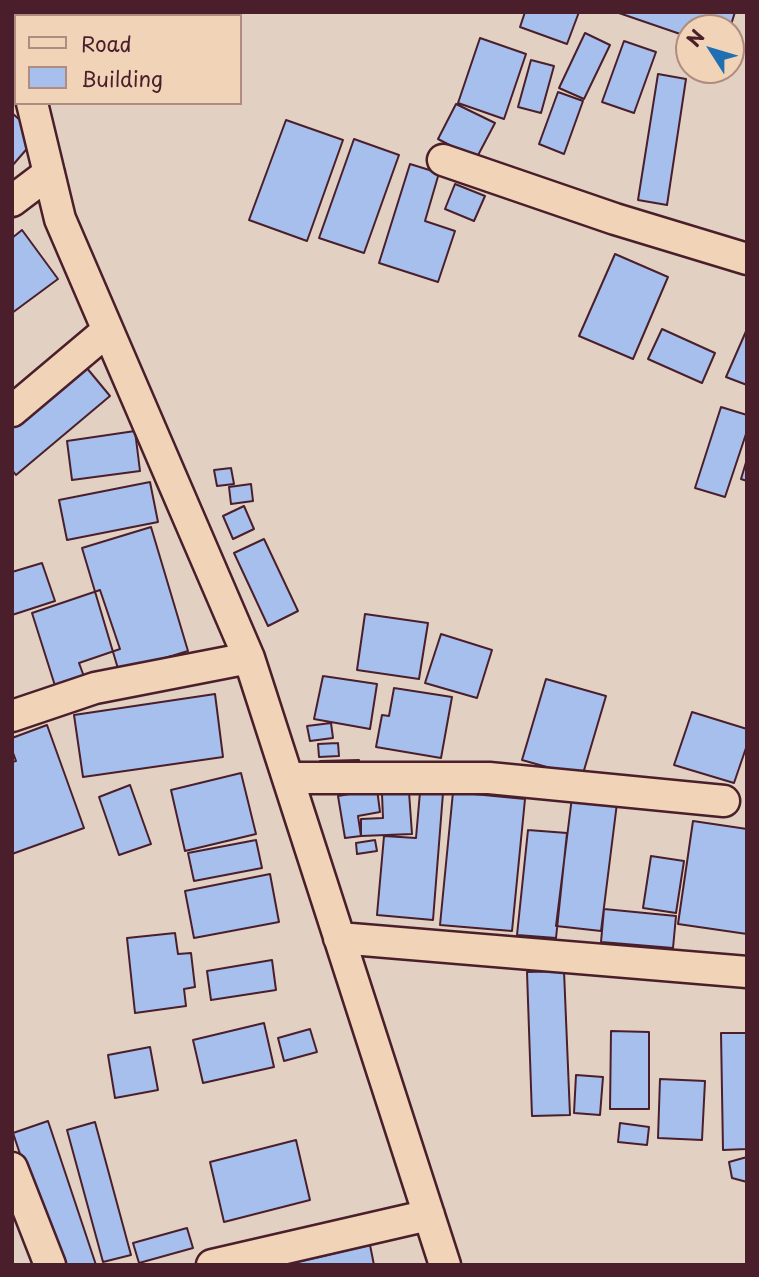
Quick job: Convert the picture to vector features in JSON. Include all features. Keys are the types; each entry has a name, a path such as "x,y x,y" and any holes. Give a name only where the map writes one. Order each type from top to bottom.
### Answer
{"street":[{"path":"32,105 60,219 249,658 445,1265"},
{"path":"443,160 615,219 747,258"},
{"path":"12,201 49,173"},
{"path":"12,411 107,331"},
{"path":"12,716 95,688 249,658"},
{"path":"288,778 489,778 724,801"},
{"path":"339,938 747,972"},
{"path":"12,1168 50,1265"},
{"path":"212,1265 429,1214"}],"building":[{"path":"103,12 126,12 126,14"},
{"path":"525,12 579,12 567,44 520,27"},
{"path":"616,12 735,12 675,14 675,32"},
{"path":"585,33 610,45 584,99 559,88"},
{"path":"480,38 526,54 504,119 458,103"},
{"path":"624,41 656,52 634,113 602,102"},
{"path":"531,60 554,66 541,113 518,107"},
{"path":"658,74 675,77 675,84 685,84 667,205 638,200"},
{"path":"558,92 583,101 564,154 539,144"},
{"path":"456,104 495,123 476,159 438,139"},
{"path":"12,113 38,136 12,166"},
{"path":"286,120 343,140 307,241 249,220"},
{"path":"354,139 399,155 364,253 319,238"},
{"path":"410,164 439,173 425,221 455,231 438,282 379,263"},
{"path":"455,184 485,196 474,221 445,209"},
{"path":"22,230 58,279 12,313 12,238"},
{"path":"615,254 668,277 633,359 579,336"},
{"path":"662,329 715,353 702,383 648,359"},
{"path":"747,329 747,385 726,377"},
{"path":"86,367 110,396 16,475 12,470 12,428"},
{"path":"721,407 747,415 747,431 725,497 695,488"},
{"path":"135,431 140,471 72,480 67,441"},
{"path":"747,459 747,481 741,479"},
{"path":"231,468 234,484 217,486 214,470"},
{"path":"150,482 158,522 67,540 59,500"},
{"path":"251,484 253,501 231,504 229,487"},
{"path":"244,506 254,529 233,539 223,516"},
{"path":"151,527 188,651 119,672 82,548"},
{"path":"264,539 298,611 268,626 234,553"},
{"path":"42,563 55,601 12,615 12,572"},
{"path":"100,590 120,649 79,663 86,682 57,692 32,613"},
{"path":"365,614 428,623 419,679 357,670"},
{"path":"441,634 492,650 477,698 425,683"},
{"path":"323,676 377,684 370,729 314,719"},
{"path":"546,679 606,696 582,777 522,760"},
{"path":"394,688 452,697 441,758 376,747 382,715 389,716"},
{"path":"215,694 223,757 83,777 74,715"},
{"path":"692,712 747,729 747,745 734,783 674,765"},
{"path":"331,723 333,738 310,741 307,726"},
{"path":"47,725 84,828 12,854 12,762 16,761 12,738"},
{"path":"338,743 339,756 319,757 318,744"},
{"path":"359,760 359,771 320,772 320,761"},
{"path":"241,773 256,834 185,851 171,790"},
{"path":"130,785 151,844 119,855 99,797"},
{"path":"377,789 380,812 358,816 361,836 345,838 338,796"},
{"path":"409,792 412,834 361,836 361,819 383,818 382,794"},
{"path":"420,792 443,793 433,920 377,915 384,836 416,838"},
{"path":"453,792 525,799 512,931 440,925"},
{"path":"572,797 617,803 601,931 556,926"},
{"path":"693,821 747,829 747,934 678,924"},
{"path":"528,830 567,833 556,938 517,935"},
{"path":"256,840 262,868 194,881 188,853"},
{"path":"375,840 377,851 357,854 356,843"},
{"path":"651,856 684,861 676,913 643,908"},
{"path":"270,874 279,922 194,938 185,891"},
{"path":"604,909 676,916 673,948 601,942"},
{"path":"175,933 178,954 191,953 195,987 184,989 186,1006 135,1013 127,938"},
{"path":"272,960 276,990 211,1000 207,971"},
{"path":"564,971 570,1115 532,1116 527,972"},
{"path":"264,1023 274,1067 203,1083 193,1040"},
{"path":"310,1029 317,1052 284,1061 278,1038"},
{"path":"611,1031 649,1032 649,1109 610,1109"},
{"path":"721,1033 747,1033 747,1149 723,1150"},
{"path":"150,1047 158,1090 115,1098 108,1055"},
{"path":"576,1075 603,1077 600,1115 574,1113"},
{"path":"660,1079 705,1081 702,1140 658,1138"},
{"path":"48,1121 96,1265 57,1265 13,1133"},
{"path":"95,1122 131,1255 103,1262 67,1130"},
{"path":"620,1123 649,1127 647,1145 618,1142"},
{"path":"296,1140 310,1200 224,1222 210,1162"},
{"path":"747,1157 747,1182 732,1178 729,1162"},
{"path":"187,1228 193,1248 139,1263 133,1243"},
{"path":"370,1245 374,1265 284,1265"}]}
